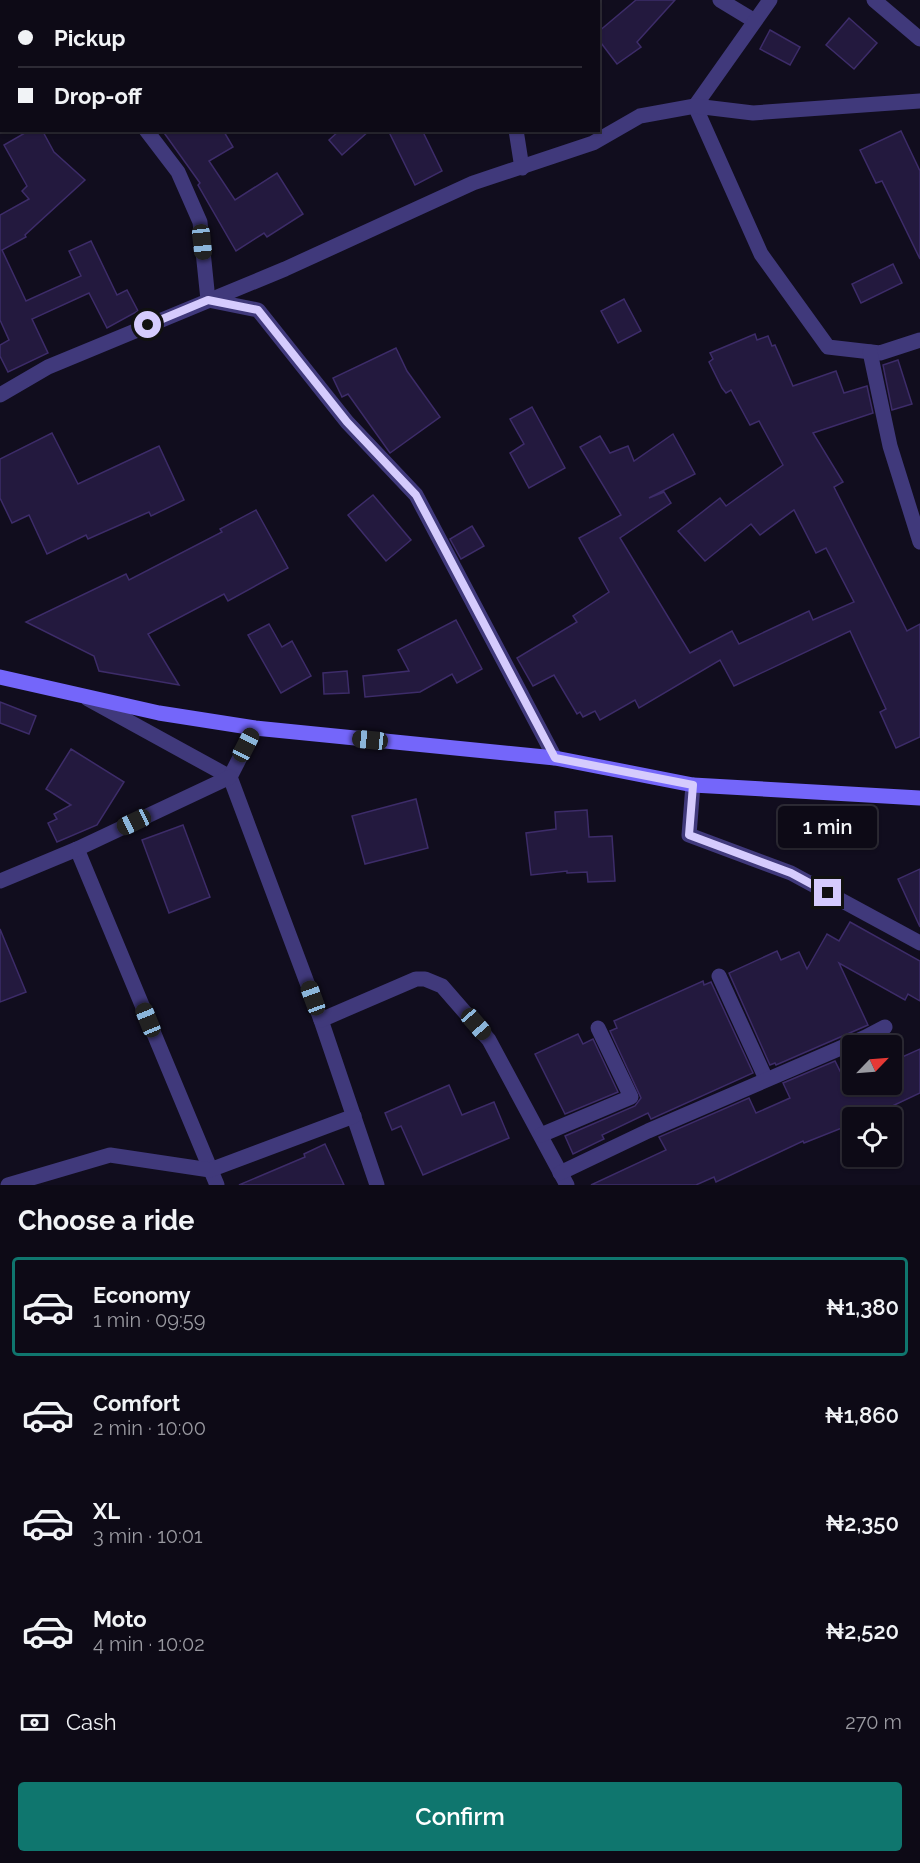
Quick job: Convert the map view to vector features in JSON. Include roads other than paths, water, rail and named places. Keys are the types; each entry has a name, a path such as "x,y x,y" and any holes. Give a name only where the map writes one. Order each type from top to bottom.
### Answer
{"street":[{"path":"720,0 753,20"},
{"path":"695,105 753,20 770,0"},
{"path":"874,0 920,39"},
{"path":"0,395 48,367 285,269 473,183 593,143 640,116 695,105 753,112 920,100"},
{"path":"695,105 761,254 828,347 880,353 920,340"},
{"path":"148,132 178,172 200,222 208,300"},
{"path":"516,132 522,168"},
{"path":"208,300 258,310 347,422 416,495 555,758"},
{"path":"870,352 890,446 920,542"},
{"path":"0,676 159,713 255,728 555,758 693,785 920,798"},
{"path":"82,695 230,777 321,1020 377,1185"},
{"path":"0,881 77,849 230,777 255,728"},
{"path":"693,785 689,835 791,873 920,943"},
{"path":"77,849 217,1185"},
{"path":"719,976 766,1079"},
{"path":"321,1020 416,979 434,982 448,993 489,1040 563,1179 766,1079 885,1027"},
{"path":"540,1135 631,1096 598,1028"},
{"path":"8,1185 110,1155 210,1170 354,1116"}]}
